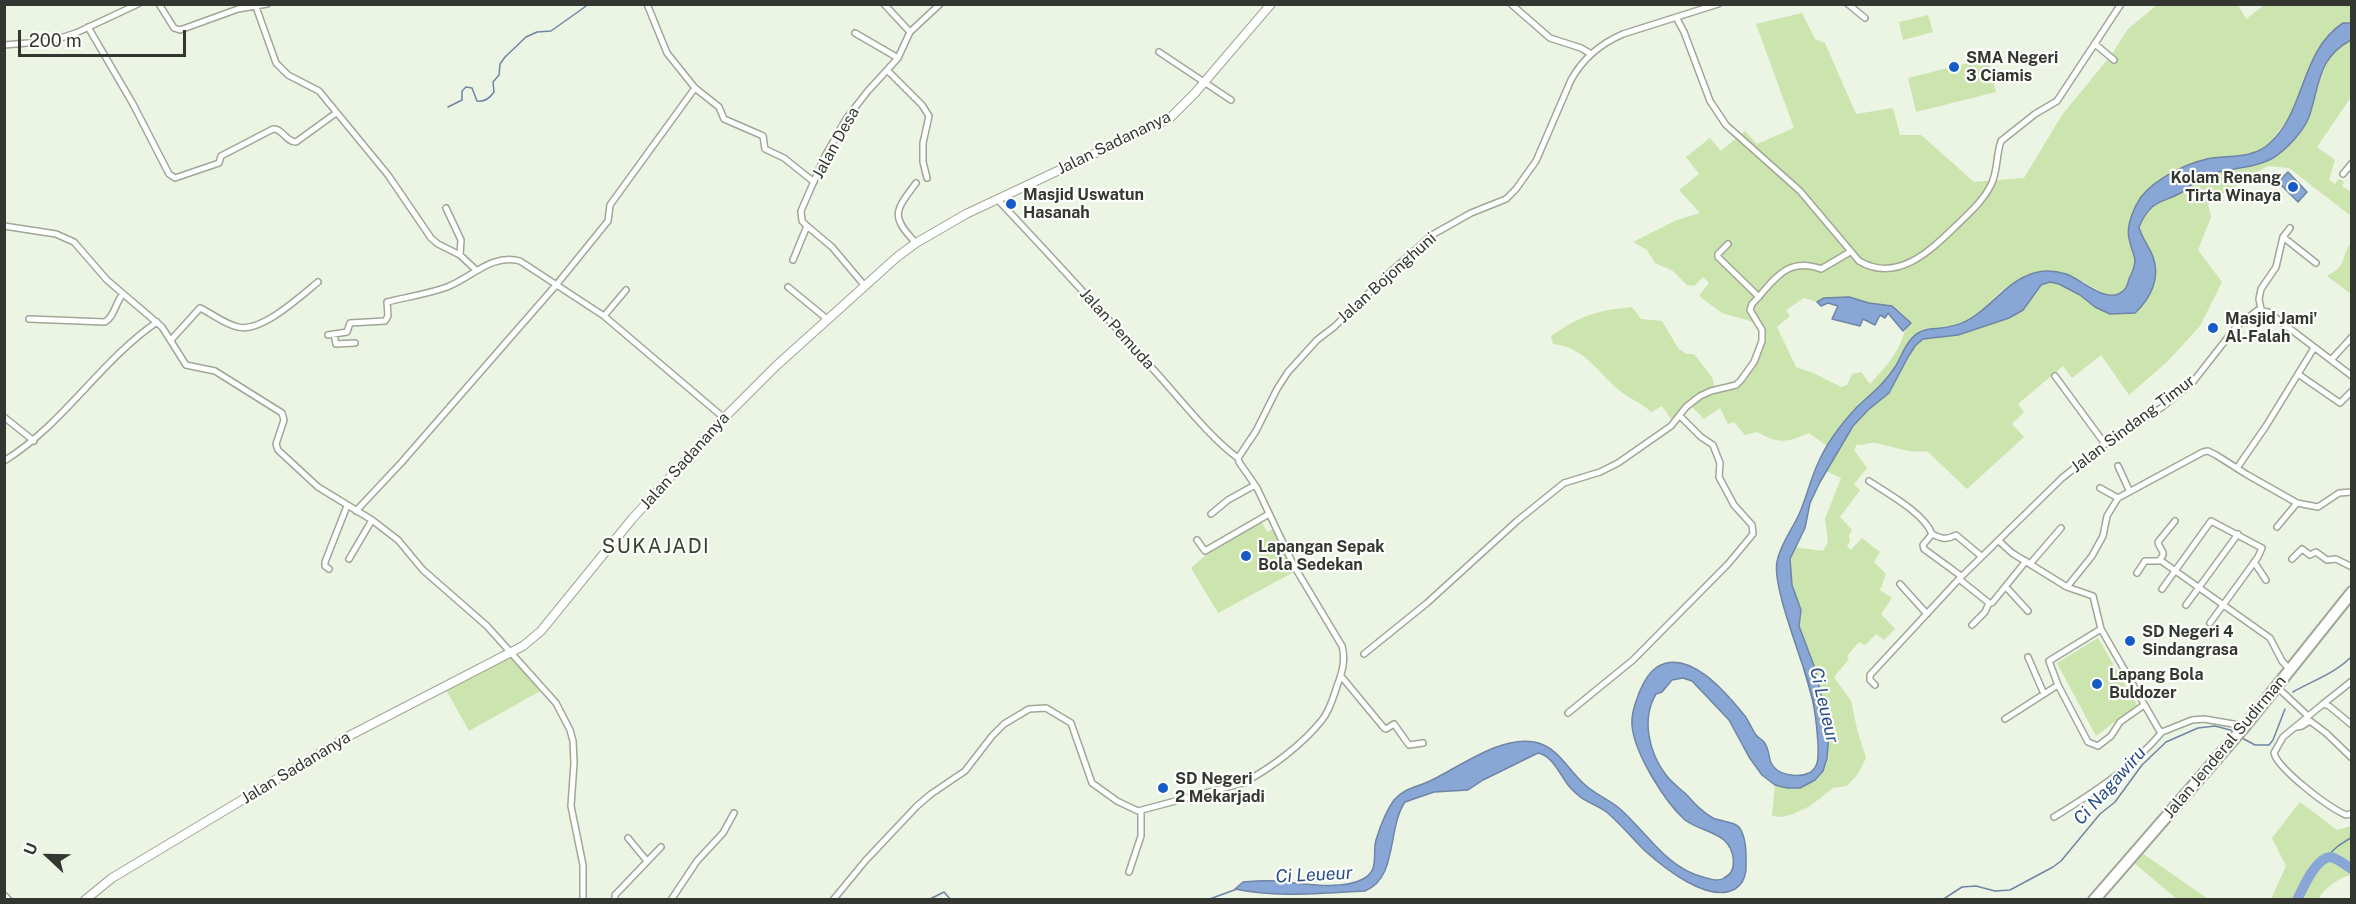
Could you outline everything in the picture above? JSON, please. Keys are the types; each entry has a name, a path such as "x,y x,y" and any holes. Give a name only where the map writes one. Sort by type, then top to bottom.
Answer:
{"highway":[{"name":"Jalan Jenderal Sudirman","path":"2094,900 2244,728 2352,592"}],"street":[{"path":"4,45 51,41 138,4"},
{"path":"159,4 174,28 180,30 238,9 267,4"},
{"path":"647,4 667,53 695,88 719,107 724,119 763,136 765,149 784,158 814,182"},
{"path":"884,4 910,32"},
{"name":"Jalan Desa","path":"807,226 802,221 801,211 846,119 898,58 910,32 940,4"},
{"name":"Jalan Sadananya","path":"85,900 112,878 347,736 523,646 541,631 632,519 724,418 864,285 916,243 997,199 1162,123 1186,103 1271,4"},
{"path":"1511,4 1550,38 1581,48 1591,54"},
{"name":"Jalan Bojonghuni","path":"1238,458 1256,431 1288,372 1317,340 1334,327 1432,235 1471,213 1506,199 1516,189 1536,161 1571,80 1591,54 1610,40 1623,34 1677,19 1718,4"},
{"path":"1848,4 1865,18"},
{"path":"2111,4 2116,12"},
{"path":"1677,19 1710,101 1726,125 1800,191 1850,252 1865,265 1884,268 1916,260 1930,250 1976,206 1988,191 1996,173 2003,137 2057,101 2121,4"},
{"path":"255,6 276,63 288,75 319,91 388,175 430,238 460,255 476,270"},
{"path":"88,27 133,104 169,174 175,178 219,163 220,156 273,129 278,129 291,142 296,142 336,113"},
{"path":"855,33 898,58"},
{"path":"2095,44 2114,60"},
{"path":"1159,52 1231,100"},
{"path":"888,71 922,105 929,116 923,143 927,178"},
{"path":"356,511 401,463 557,284 608,221 610,205 695,88"},
{"path":"2343,174 2352,163"},
{"path":"916,183 899,208 898,216 903,230 916,243"},
{"name":"Jalan Pemuda","path":"997,199 1054,258 1224,447 1238,458 1255,485 1301,578 1342,646 1344,655 1341,676 1330,706 1322,720 1293,747 1258,775 1243,783 1141,812"},
{"path":"446,208 461,240 460,255"},
{"path":"4,226 56,234 74,242 107,280 157,322 186,365 215,371 282,413 284,420 277,448 318,487 372,520 398,540 423,570 465,605 512,652 556,703 570,730 574,763 572,812 583,865 583,900"},
{"path":"793,261 807,226 832,247 864,285"},
{"path":"2290,228 2283,237 2278,261 2259,293 2261,309 2352,376"},
{"path":"2283,237 2316,263"},
{"path":"1728,243 1718,257 1759,297"},
{"path":"1364,654 1564,483 1618,464 1671,426 1686,406 1700,396 1736,385 1746,374 1762,341 1762,330 1750,307 1792,265 1806,264 1821,268 1850,252"},
{"path":"355,343 336,344 331,334 347,332 350,323 385,321 388,316 386,305 388,302 447,287 476,270 512,258 557,284 604,316 724,418"},
{"path":"171,340 198,310 238,327 246,328 265,322 290,306 318,282"},
{"path":"788,287 826,319"},
{"path":"604,316 626,290"},
{"path":"29,320 105,322 112,316 117,301 123,294"},
{"name":"Jalan Sindang Timur","path":"1875,685 1870,680 1870,675 1981,556 1999,541 2050,488 2105,444 2161,408 2192,382 2236,327 2261,309"},
{"path":"4,461 34,441 123,349 157,322"},
{"path":"2331,360 2352,337"},
{"path":"2237,468 2314,348"},
{"path":"2298,374 2340,404 2352,391"},
{"path":"2055,376 2105,444"},
{"path":"1568,713 1581,705 1634,660 1728,564 1753,534 1752,525 1734,504 1719,477 1720,463 1713,445 1701,437 1680,416"},
{"path":"4,417 34,441"},
{"path":"2067,587 2092,556 2103,536 2107,516 2118,498 2129,490 2203,452 2212,452 2297,503 2318,507 2338,493 2352,492"},
{"path":"2118,466 2129,490"},
{"path":"1869,481 1901,501 1932,534 1941,539 1956,535 1981,556"},
{"path":"1211,514 1255,485"},
{"path":"2100,488 2118,498"},
{"path":"2277,527 2297,503"},
{"path":"329,569 325,566 325,562 347,506"},
{"path":"1197,540 1205,551 1269,514"},
{"path":"349,559 372,520"},
{"path":"2160,560 2164,554 2158,542 2175,520"},
{"path":"2162,589 2211,521 2262,548 2210,622"},
{"path":"1989,603 1993,603 2061,528"},
{"path":"1932,534 1923,547 1989,603"},
{"path":"2186,605 2238,534"},
{"path":"1999,541 2067,587 2093,596 2101,629 2162,732"},
{"path":"2292,559 2302,549 2310,555 2316,552 2327,560 2336,559 2352,567"},
{"path":"2137,573 2145,561 2160,560 2270,638 2282,661 2290,670"},
{"path":"2254,562 2266,580"},
{"path":"1900,584 1927,614"},
{"path":"2007,587 2028,611"},
{"path":"1972,624 1985,612 1989,603"},
{"path":"2101,629 2049,660 2048,664 2088,742 2098,746 2111,736 2120,722 2144,705"},
{"path":"2028,657 2044,694"},
{"path":"1341,676 1384,728 1394,724 1409,745 1423,743"},
{"path":"2352,681 2296,727 2277,745 2274,753 2284,769 2318,797 2342,814 2352,813"},
{"path":"2005,718 2058,686"},
{"path":"2277,687 2308,716"},
{"path":"2323,704 2329,706 2351,725"},
{"path":"833,900 866,860 917,806 965,771 1004,724 1016,715 1038,707 1046,708 1071,723 1092,783 1117,801 1134,811 1141,812 1141,836 1129,872"},
{"path":"2054,817 2114,777 2149,747 2162,732 2192,720 2204,719 2244,728"},
{"path":"2296,727 2310,721 2352,758"},
{"path":"671,900 697,861 723,833 734,813"},
{"path":"628,838 647,861"},
{"path":"615,900 615,895 661,847"},
{"path":"4,895 9,900"}],"green space":[{"path":"2157,5 2238,5 2246,19 2262,5 2351,5 2351,23 2343,23 2331,31 2293,112 2269,144 2258,152 2207,159 2193,164 2153,185 2142,196 2129,239 2136,254 2134,268 2125,289 2118,295 2106,295 2082,281 2022,278 2001,291 1980,312 1960,325 1922,329 1885,381 1846,419 1827,446 1809,433 1783,441 1771,439 1757,432 1745,435 1734,422 1728,424 1720,408 1704,419 1689,404 1671,419 1662,406 1651,412 1620,391 1582,355 1564,346 1553,344 1551,336 1580,319 1598,312 1632,307 1641,319 1662,321 1678,348 1686,354 1694,354 1712,377 1715,388 1747,376 1760,352 1762,327 1722,313 1699,296 1709,283 1703,277 1694,286 1687,285 1673,271 1655,263 1647,250 1633,242 1677,220 1700,213 1679,190 1699,174 1686,157 1710,138 1721,151 1745,131 1757,144 1794,128 1756,24 1802,13 1815,39 1825,43 1856,114 1893,108 1900,135 1921,135 1974,182 2024,178 2062,115 2112,54 2128,29","holes":["1849,297 1892,306 1910,323 1894,355 1870,384 1861,372 1852,374 1847,385 1841,387 1796,367 1777,327 1790,316 1786,310 1804,298 1817,302 1824,298"]},
{"path":"1928,15 1933,32 1903,40 1899,22"},
{"path":"2351,40 2351,97 2317,147 2335,160 2329,180 2335,184 2339,179 2344,182 2342,186 2351,192 2351,216 2289,168 2267,166 2208,204 2211,217 2198,250 2222,282 2200,326 2168,361 2129,395 2101,355 2072,378 2063,366 2018,404 2024,412 2012,424 2024,437 1967,489 1927,451 1907,451 1875,443 1857,444 1854,450 1867,468 1854,484 1860,490 1840,517 1852,530 1847,546 1851,550 1862,538 1880,552 1874,562 1886,574 1880,590 1892,598 1881,614 1895,629 1884,640 1876,634 1865,645 1859,642 1834,677 1851,701 1866,758 1858,774 1847,786 1833,788 1810,806 1793,814 1781,817 1772,816 1775,785 1800,788 1827,758 1830,722 1816,671 1799,625 1801,610 1789,569 1794,547 1823,551 1828,542 1825,519 1841,478 1826,471 1853,426 1889,393 1908,357 1923,339 1958,335 2009,318 2031,299 2041,285 2050,282 2059,284 2080,295 2095,307 2135,313 2146,300 2152,280 2153,257 2142,237 2140,228 2146,212 2156,204 2184,191 2204,176 2266,162 2284,150 2299,134 2309,117 2321,73 2326,64 2340,47"},
{"path":"1988,58 1996,92 1916,112 1908,78"},
{"path":"2351,243 2351,294 2327,276 2342,264"},
{"name":"Lapangan Sepak Bola Sedekan","path":"1261,521 1267,532 1273,529 1294,572 1218,613 1191,568 1220,543"},
{"name":"Lapang Bola Buldozer","path":"2098,638 2137,705 2096,736 2057,663"},
{"path":"513,655 542,690 469,731 445,688"},
{"path":"2300,802 2337,830 2351,826 2351,875 2332,884 2319,899 2275,899 2272,897 2286,866 2272,838"},
{"path":"2142,853 2208,899 2177,899 2134,863"}],"water":[{"path":"2343,23 2351,23 2351,40 2340,47 2326,64 2321,73 2309,117 2289,145 2265,162 2203,176 2184,191 2158,203 2148,211 2139,227 2153,257 2156,273 2153,288 2135,313 2110,314 2059,284 2050,282 2041,285 2023,310 2009,318 1958,335 1923,339 1908,357 1889,393 1853,426 1810,503 1805,528 1790,559 1792,585 1801,610 1799,626 1816,671 1830,722 1827,758 1823,771 1815,780 1800,788 1787,788 1775,785 1762,775 1749,757 1729,720 1692,681 1683,678 1672,680 1662,692 1656,694 1651,704 1648,725 1651,746 1660,766 1670,780 1705,813 1736,825 1741,830 1745,845 1746,870 1743,881 1735,889 1712,892 1699,888 1674,874 1644,850 1605,811 1578,795 1552,762 1538,753 1483,780 1468,790 1434,792 1405,802 1399,813 1383,875 1375,885 1365,891 1283,894 1235,889 1243,882 1251,881 1344,885 1363,879 1374,867 1375,846 1379,830 1388,809 1398,796 1494,748 1521,741 1542,744 1549,748 1583,783 1629,817 1657,848 1678,866 1714,880 1729,875 1733,860 1727,844 1720,837 1685,820 1677,812 1660,789 1638,749 1632,717 1648,675 1657,667 1669,662 1682,663 1694,668 1718,686 1745,716 1756,735 1766,746 1771,764 1777,770 1789,775 1798,775 1813,770 1817,764 1818,737 1812,696 1783,606 1777,562 1800,512 1816,467 1836,432 1857,407 1887,378 1915,335 1925,330 1967,321 2026,276 2046,271 2066,274 2104,294 2119,294 2127,286 2135,261 2128,233 2133,211 2141,197 2162,178 2189,165 2207,159 2249,154 2270,143 2282,130 2291,114 2310,65 2319,49 2329,35"},
{"name":"Kolam Renang Tirta Winaya","path":"2288,172 2307,192 2298,202 2278,182"},
{"path":"1849,297 1892,306 1911,323 1903,331 1888,313 1885,318 1880,315 1875,325 1863,319 1860,326 1832,319 1838,306 1828,303 1821,306 1817,302 1824,298"}],"waterway":[{"path":"448,107 462,100 462,91 466,87 472,88 477,101 489,98 494,92 493,82 499,75 500,64 526,37 537,32 551,31 589,4"},
{"name":"Ci Nagawiru","path":"2293,692 2331,672 2352,656"},
{"name":"Ci Leueur","path":"1804,669 1814,705"},
{"name":"Ci Nagawiru","path":"2242,738 2255,745 2269,745 2285,709"},
{"name":"Ci Nagawiru","path":"1942,900 1962,887 1976,886 1995,891 2010,890 2053,867 2061,861 2100,814 2115,802 2142,765 2166,742 2198,728 2215,726 2234,731"},
{"path":"2323,860 2352,837"},
{"path":"2297,900 2310,875 2325,859 2332,857 2352,869"},
{"name":"Ci Leueur","path":"1207,900 1237,889"},
{"name":"Ci Leueur","path":"928,900 944,892 951,900"}],"place":[{"name":"SMA Negeri 3 Ciamis","path":"1954,67"},
{"name":"Kolam Renang Tirta Winaya","path":"2293,187"},
{"name":"Masjid Uswatun Hasanah","path":"1011,204"},
{"name":"Masjid Jami' Al-Falah","path":"2213,328"},
{"name":"Lapangan Sepak Bola Sedekan","path":"1246,556"},
{"name":"SD Negeri 4 Sindangrasa","path":"2130,641"},
{"name":"Lapang Bola Buldozer","path":"2097,684"},
{"name":"SD Negeri 2 Mekarjadi","path":"1163,788"}],"district":[{"name":"SUKAJADI","path":"656,547"}]}
